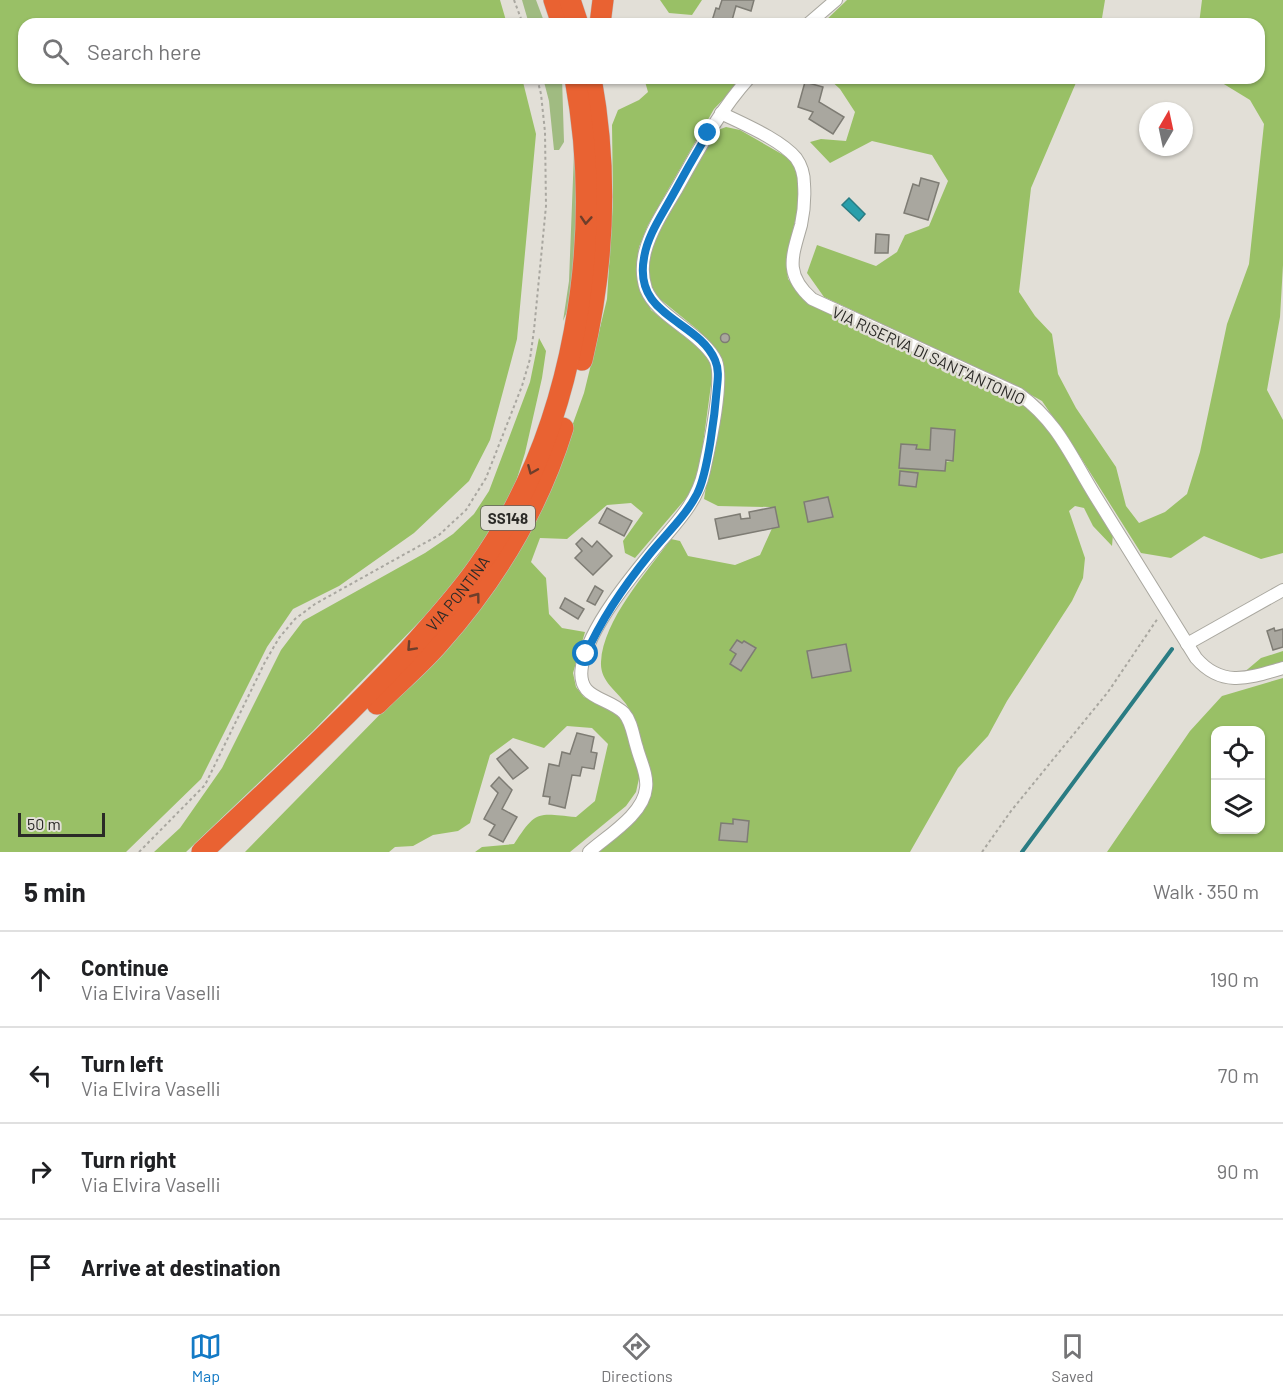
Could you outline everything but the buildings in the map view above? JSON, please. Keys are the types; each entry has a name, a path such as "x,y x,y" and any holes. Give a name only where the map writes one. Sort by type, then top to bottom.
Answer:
{"highway":[{"path":"554,0 560,18"},
{"path":"570,0 576,18"},
{"path":"601,18 603,0"},
{"name":"VIA PONTINA","path":"202,852 369,693 456,597 479,566 520,497 544,440 563,384 583,262 587,197 586,151 576,84"},
{"name":"VIA PONTINA","path":"223,852 438,645 492,577 520,531 548,473 574,392 590,327 598,256 602,198 601,151 592,84"},
{"path":"601,84 603,104 601,151"}],"street":[{"path":"815,18 836,0"},
{"path":"589,852 636,812 643,800 646,788 643,768 628,719 617,708 586,690 581,672 584,660 596,632 616,600 697,495 704,470 717,390 718,369 711,353 657,305 647,291 643,279 644,256 658,221 721,113 745,84"},
{"name":"VIA RISERVA DI SANT'ANTONIO","path":"721,113 783,147 795,157 801,166 804,179 804,203 801,225 793,247 792,263 801,289 812,299 1019,394 1037,408 1047,418 1071,454 1203,668 1214,675 1225,678 1243,678 1283,668"},
{"path":"1187,644 1283,590"}],"path":[{"path":"514,0 521,18"},
{"path":"139,852 205,785 265,662 279,638 295,619 315,603 439,535 466,510 486,478 522,386 530,359 534,330 546,206 545,132 538,84"},
{"path":"982,852 1011,811 1108,692 1164,608"}],"green space":[{"path":"0,0 500,0 505,18 18,18 18,84 524,84 536,134 517,339 490,440 469,481 414,533 339,586 293,609 267,647 201,779 126,852 0,852"},
{"path":"522,0 536,0 543,18 527,18"},
{"path":"660,0 702,0 692,15 669,13"},
{"path":"847,0 1105,0 1102,18 828,18"},
{"path":"1202,0 1283,0 1283,265 1280,317 1267,390 1283,420 1283,553 1261,559 1204,536 1171,558 1141,553 1042,401 1015,386 824,297 807,273 817,245 876,266 897,252 905,235 929,226 948,181 932,155 872,141 830,163 810,142 821,139 846,141 855,112 835,84 1075,84 1031,188 1019,292 1035,316 1052,334 1058,374 1076,408 1116,467 1126,506 1139,523 1165,512 1187,494 1200,452 1227,324 1249,264 1264,124 1250,100 1224,84 1265,84 1265,18 1200,18"},
{"path":"545,84 562,84 564,142 559,150 554,150 549,101"},
{"path":"646,84 738,84 714,109 648,225 639,247 637,263 638,280 651,310 709,356 713,370 699,474 688,496 635,558 625,553 623,541 643,513 631,503 607,505 567,539 540,538 531,562 546,578 549,614 562,628 585,632 573,673 576,687 584,697 616,711 626,719 640,774 636,792 626,806 570,852 475,852 482,847 514,844 527,825 539,816 576,817 595,801 608,744 592,728 567,726 544,748 513,738 490,755 470,823 458,831 433,835 413,846 395,847 389,852 245,852 451,642 559,462 584,393 607,299 613,200 612,125 618,110 639,100 648,92"},
{"path":"726,127 740,130 792,160 799,174 801,196 786,259 788,279 798,291 1026,404 1056,435 1113,534 1112,546 1093,526 1084,508 1075,506 1069,511 1085,558 1083,578 1072,601 1007,701 988,736 958,768 910,852 596,852 634,821 647,802 650,790 649,771 635,721 626,704 609,685 601,669 604,646 618,613 671,539 680,541 688,556 735,565 760,555 774,524 770,507 718,506 704,499 724,380 720,356 698,330 655,295 648,279 646,265 651,247 718,130","holes":["932,428 955,430 953,461 899,467 901,444 916,445 916,449 930,450","900,471 917,473 916,487 899,485","828,497 832,517 804,502","737,640 756,648 741,671 730,664 736,654 730,650","807,651 851,671 812,678","734,819 749,821 746,842 720,840 733,824"]},
{"path":"574,153 581,188 569,307 563,321 569,281"},
{"path":"539,338 546,351 525,453 510,501 478,554 426,615 313,731 186,852 154,852 180,828 222,768 281,650 303,621 425,553 453,534 474,514 489,491 530,382"},
{"path":"1283,651 1283,664 1242,674 1261,658"},
{"path":"1283,678 1283,852 1107,852 1190,731 1222,696"}],"water":[{"path":"849,198 865,214 859,221 842,205"}],"waterway":[{"path":"1022,852 1172,649"}],"route":[{"path":"586,654 612,605 688,509 697,495 702,478 715,405 717,363 708,350 654,302 646,288 643,270 645,251 651,235 708,133"}]}
